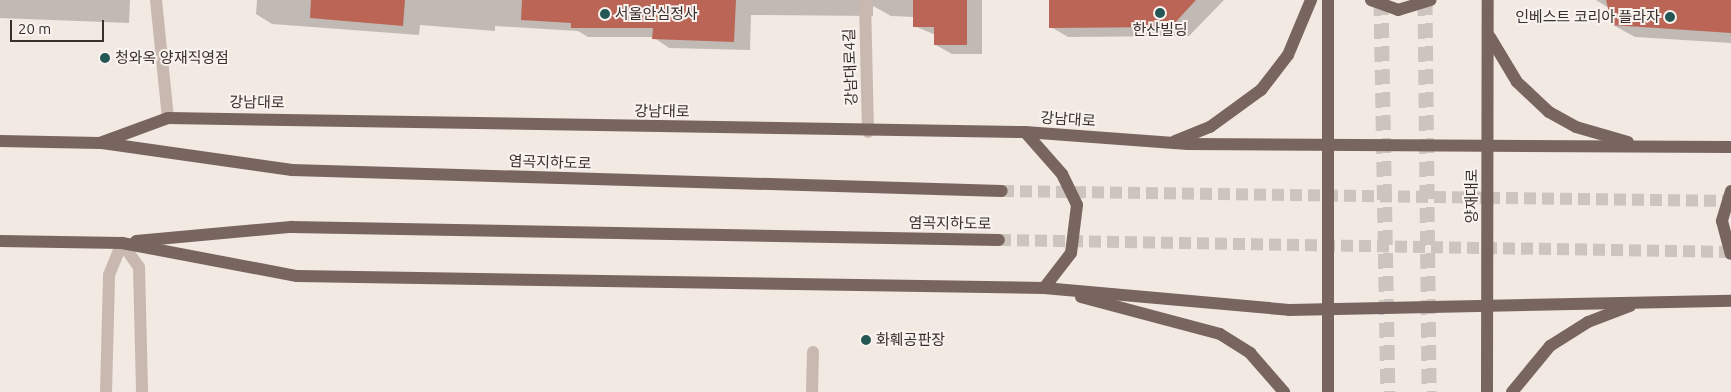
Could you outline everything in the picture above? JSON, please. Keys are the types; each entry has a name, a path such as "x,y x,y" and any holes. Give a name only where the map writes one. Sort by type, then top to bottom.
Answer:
{"main road":[{"path":"1170,142 1210,128 1261,90 1288,55 1311,0"},
{"path":"1328,0 1328,392"},
{"path":"1371,0 1398,10 1430,0"},
{"name":"양재대로","path":"1487,392 1488,0"},
{"path":"1488,33 1508,71 1549,112 1596,133 1652,147 1731,147"},
{"name":"강남대로","path":"0,141 100,143 168,118 868,132 1024,132 1170,142 1328,146 1652,147"},
{"path":"1024,132 1062,174 1077,205 1071,253 1044,288"},
{"name":"염곡지하도로","path":"100,143 292,170 1002,191"},
{"path":"1731,192 1722,221 1731,254"},
{"name":"염곡지하도로","path":"122,243 292,227 999,240"},
{"path":"0,241 122,243 297,276 1044,288 1289,310 1488,304 1731,301"},
{"path":"1044,288 1220,334 1250,352 1284,392"},
{"path":"1512,392 1536,358 1569,332 1605,314 1647,301"}],"street":[{"path":"156,0 168,118"},
{"name":"강남대로4길","path":"865,0 868,132"},
{"path":"106,392 108,275 122,243"},
{"path":"122,243 139,267 142,392"},
{"path":"812,392 813,352"}],"building":[{"path":"311,0 405,0 403,26 310,18"},
{"path":"522,0 736,0 734,42 652,39 653,28 571,28 571,23 521,20"},
{"path":"913,0 967,0 967,45 934,45 934,27 913,27"},
{"path":"1049,0 1196,0 1171,27 1049,28"},
{"name":"인베스트 코리아 플라자","path":"1606,0 1731,0 1731,33 1612,25"}],"tunnel":[{"path":"1381,0 1388,392"},
{"path":"1425,0 1429,392"},
{"path":"1002,191 1731,201"},
{"path":"999,240 1731,252"}],"place":[{"name":"한산빌딩","path":"1160,13"},
{"name":"서울안심정사","path":"605,14"},
{"name":"인베스트 코리아 플라자","path":"1670,17"},
{"name":"청와옥 양재직영점","path":"105,58"},
{"name":"화훼공판장","path":"866,340"}]}
